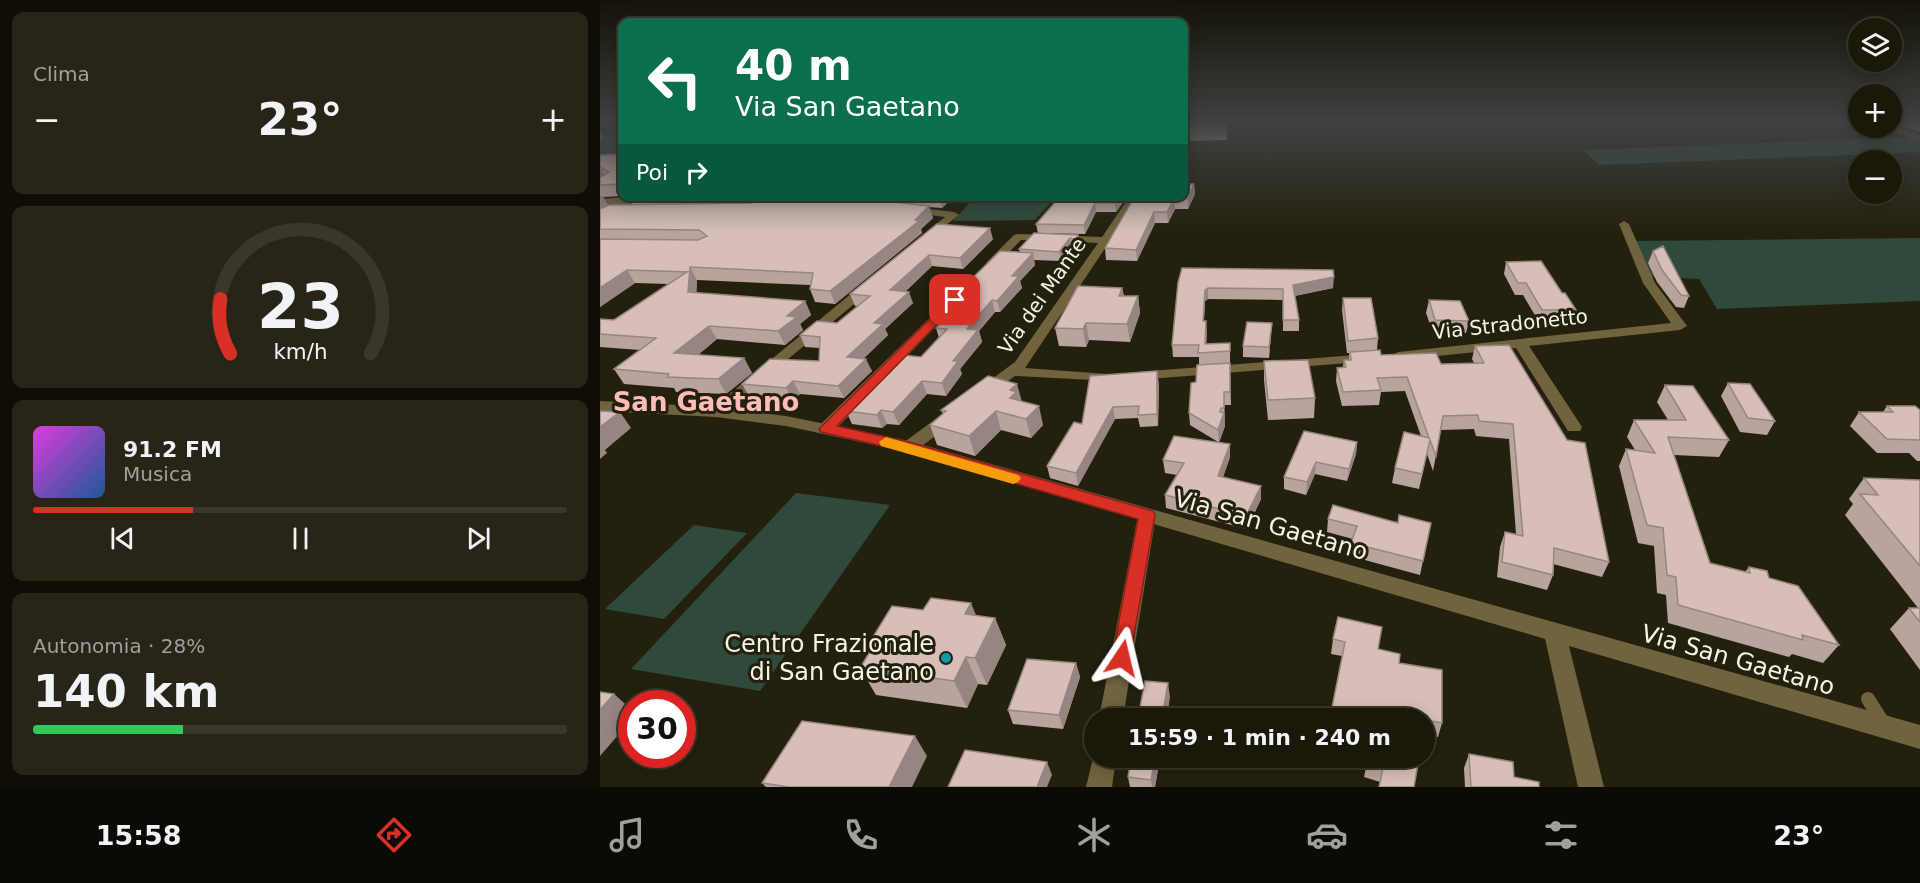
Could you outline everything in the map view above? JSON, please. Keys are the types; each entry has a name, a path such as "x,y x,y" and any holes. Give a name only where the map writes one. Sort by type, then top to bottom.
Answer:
{"street":[{"path":"600,202 618,200"},
{"path":"600,219 631,201"},
{"name":"Via dei Mante","path":"974,399 1020,365 1132,201"},
{"path":"899,209 954,215 917,245"},
{"path":"615,211 638,211"},
{"name":"Via Stradonetto","path":"1012,371 1099,379 1407,355 1680,326 1649,283 1624,224"},
{"path":"979,276 1018,237 1105,240"},
{"path":"716,412 881,276"},
{"path":"826,429 963,292"},
{"path":"1520,343 1574,427"},
{"name":"Via San Gaetano","path":"604,410 716,412 786,421 909,447 1920,737"},
{"path":"909,447 956,413"},
{"path":"1113,708 1147,515"},
{"path":"1555,634 1591,787"},
{"path":"1099,787 1102,768"}],"lane":[{"path":"1868,699 1885,728"}],"green space":[{"path":"600,159 618,159 618,163 600,163"},
{"path":"1592,159 1754,159 1599,165"},
{"path":"971,201 1052,201 1035,220 953,221"},
{"path":"1920,238 1920,301 1717,309 1699,279 1651,277 1634,241"},
{"path":"796,493 890,505 760,691 631,669"},
{"path":"694,525 747,533 664,619 605,609"}],"building":[{"path":"600,159 618,159 618,184 600,185 600,177 609,172 600,167"},
{"path":"1188,184 1194,184 1188,199"},
{"path":"754,201 885,201 929,206 915,220 919,221 830,291 810,289 813,273 690,267 688,292 805,301 787,316 797,317 778,331 709,326 674,353 744,358 718,379 667,377 669,374 614,369 656,338 600,334 600,319 614,320 687,272 627,270 600,288 600,239 698,240 707,236 699,230 600,229 600,209 609,205 752,203"},
{"path":"1056,201 1116,201 1115,203 1095,203 1084,225 1036,224"},
{"path":"1132,201 1173,201 1167,212 1154,212 1136,250 1105,248"},
{"path":"937,224 990,228 960,258 929,255 890,290 909,292 874,323 883,324 847,357 866,359 838,386 793,381 786,388 742,384 770,359 819,361 820,337 800,335 817,321 837,323 870,296 850,294"},
{"path":"1034,233 1078,235 1076,240 1070,238 1059,252 1019,249"},
{"path":"1663,246 1689,296 1681,295 1662,270 1653,251"},
{"path":"1000,251 1033,253 1012,276 1019,276 997,301 992,300 967,329 978,330 953,361 958,361 942,383 922,381 893,412 881,410 877,415 846,411 869,389 861,388 888,361 897,362 903,355 921,357 947,329 936,328 951,312 939,311"},
{"path":"1541,261 1576,310 1542,310 1526,283 1518,283 1506,262"},
{"path":"1182,268 1333,270 1334,277 1293,285 1299,320 1283,320 1283,289 1208,288 1205,290 1203,321 1206,321 1205,344 1230,343 1230,351 1198,353 1199,345 1172,345 1178,283"},
{"path":"1078,286 1122,288 1119,296 1138,296 1127,324 1086,323 1083,329 1055,328"},
{"path":"1343,298 1371,298 1378,338 1348,341"},
{"path":"1429,300 1460,301 1469,321 1435,320"},
{"path":"1247,322 1272,323 1269,347 1243,346"},
{"path":"1509,345 1567,440 1585,443 1609,562 1554,548 1553,575 1502,562 1505,532 1523,536 1513,424 1479,421 1478,415 1443,416 1436,456 1430,440 1422,474 1395,468 1404,432 1429,438 1407,377 1377,378 1381,390 1343,392 1337,368 1346,367 1344,360 1351,360 1350,352 1380,350 1381,355 1436,353 1441,364 1484,363 1475,346"},
{"path":"1308,360 1315,398 1268,400 1264,361"},
{"path":"1230,363 1230,392 1224,392 1224,408 1221,408 1220,412 1224,413 1218,430 1189,413 1191,383 1196,382 1197,365"},
{"path":"1157,371 1157,414 1138,415 1139,406 1113,407 1076,473 1047,466 1074,422 1082,424 1090,376"},
{"path":"988,376 1017,384 1010,390 1016,392 1010,398 1039,406 1026,419 996,411 969,436 930,425 946,411 941,410"},
{"path":"1728,383 1750,384 1775,421 1748,418"},
{"path":"1665,385 1693,386 1729,440 1668,437 1710,563 1750,573 1749,567 1767,571 1769,578 1798,586 1839,645 1802,635 1803,640 1678,605 1676,577 1667,575 1663,528 1647,525 1626,449 1655,453 1634,420 1686,420"},
{"path":"1887,406 1915,406 1920,410 1920,440 1887,439 1859,412 1893,412"},
{"path":"600,411 620,412 600,427"},
{"path":"1304,431 1357,442 1349,469 1316,462 1307,482 1284,477"},
{"path":"1174,436 1230,444 1218,476 1261,486 1246,516 1165,495 1184,463 1163,460"},
{"path":"1864,478 1920,480 1920,566 1860,494 1878,495"},
{"path":"1333,505 1398,523 1399,515 1431,523 1423,561 1351,543 1357,526 1328,519"},
{"path":"931,598 971,603 965,614 995,618 975,658 966,657 954,681 860,668 874,645 868,645 892,606 923,610"},
{"path":"1909,608 1920,608 1920,622"},
{"path":"1338,617 1382,627 1378,649 1400,654 1399,663 1442,670 1442,723 1435,722 1435,708 1332,708 1345,642 1333,639"},
{"path":"1027,659 1076,663 1059,715 1008,710"},
{"path":"1145,681 1168,683 1164,708 1140,708"},
{"path":"600,692 614,694 600,710"},
{"path":"802,721 915,736 889,787 789,787 762,783"},
{"path":"965,750 1047,762 1037,787 948,787"},
{"path":"1469,754 1513,762 1514,777 1539,782 1539,787 1471,787"},
{"path":"1129,768 1153,768 1151,780 1128,777"},
{"path":"1383,768 1417,768 1414,787 1379,787"}],"slow traffic":[{"path":"886,442 1013,478"}],"place":[{"name":"Centro Frazionale di San Gaetano","path":"946,658"}],"district":[{"name":"San Gaetano","path":"706,402"}],"route":[{"path":"955,300 826,429 909,447 1125,511 1147,515 1122,658"}]}
